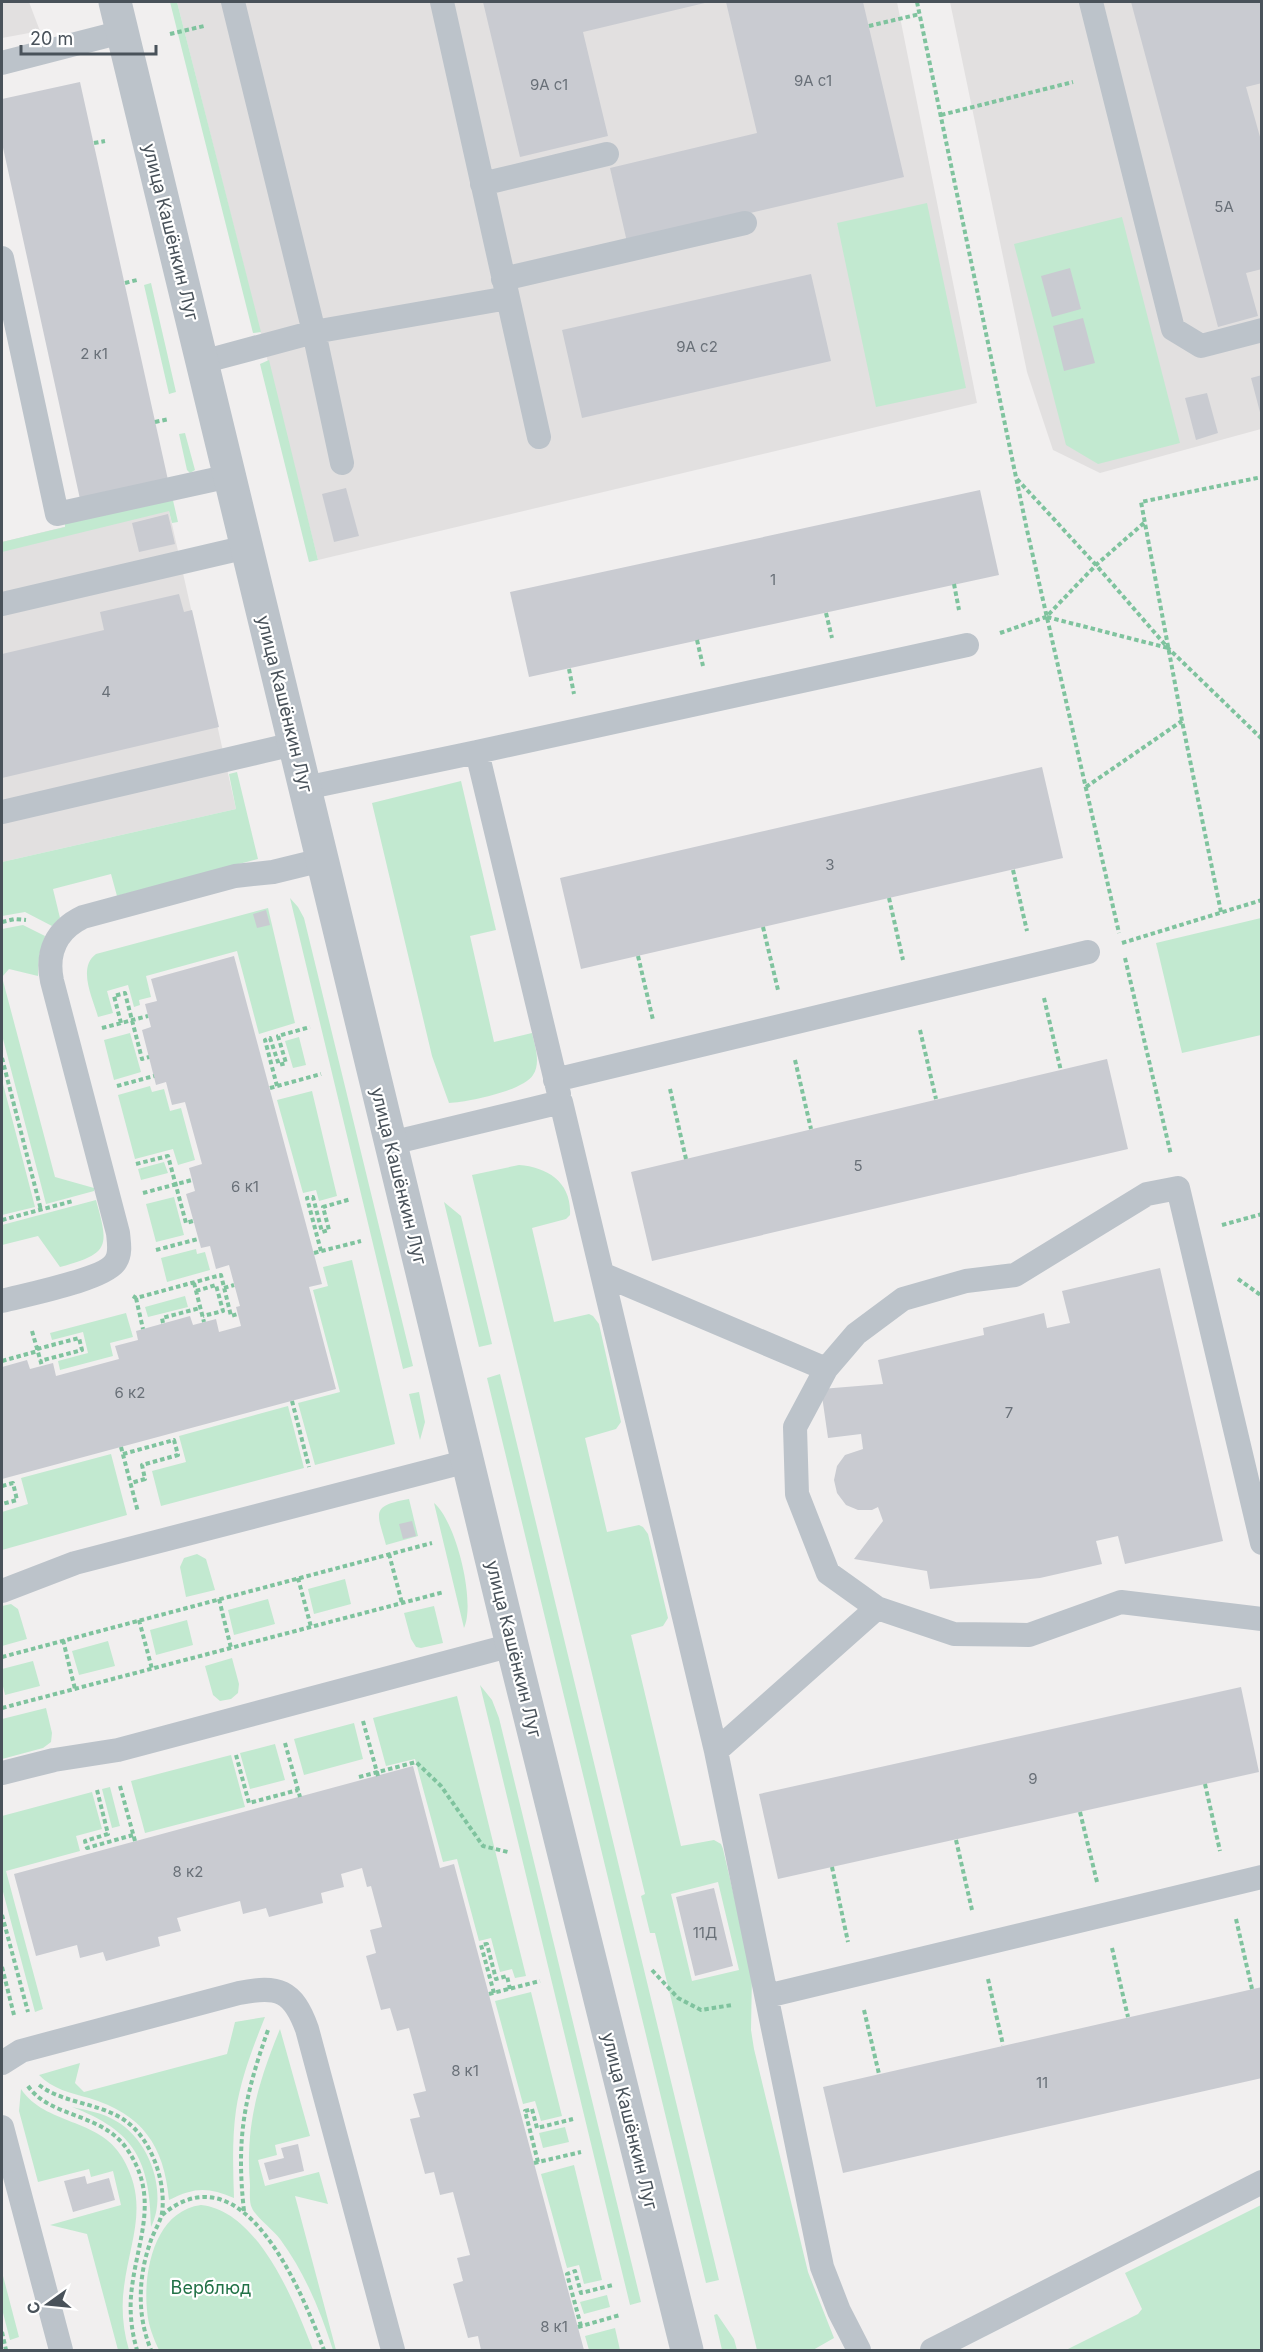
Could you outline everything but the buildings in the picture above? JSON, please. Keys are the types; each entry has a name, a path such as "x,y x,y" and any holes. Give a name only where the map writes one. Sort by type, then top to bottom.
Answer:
{"street":[{"name":"улица Кашёнкин Луг","path":"118,17 512,1645 687,2350"}],"lane":[{"path":"233,2 314,332 342,463"},
{"path":"442,2 539,437"},
{"path":"1091,2 1173,329 1201,346 1262,330"},
{"path":"2,63 118,17"},
{"path":"482,184 607,154"},
{"path":"202,362 314,332 505,288 745,223"},
{"path":"2,258 57,513 230,476"},
{"path":"2,604 247,547"},
{"path":"305,788 967,645"},
{"path":"2,812 294,744"},
{"path":"477,752 716,1751 822,2267 835,2304 859,2350"},
{"path":"2,1301 98,1275 113,1266 119,1252 119,1243 104,1183 51,981 50,961 54,942 66,927 83,917 235,876 273,872 322,860"},
{"path":"391,1143 558,1091 661,1054 1088,952"},
{"path":"1262,1542 1178,1188 1147,1194 1015,1275 966,1281 903,1299 856,1334 826,1369 795,1427 797,1494 828,1573 877,1608 954,1634 1029,1635 1122,1602 1262,1619"},
{"path":"602,1274 826,1369"},
{"path":"2,1591 75,1563 468,1461"},
{"path":"716,1751 877,1608"},
{"path":"2,1773 54,1760 118,1750 512,1645"},
{"path":"767,1996 1262,1877"},
{"path":"11,2057 239,1993 264,1989 285,1993 298,2007 306,2028 393,2350"},
{"path":"2,2127 61,2350"},
{"path":"932,2350 1262,2182"}],"path":[{"path":"917,2 1046,616 1178,1188"},
{"path":"869,26 920,14"},
{"path":"941,115 1109,73"},
{"path":"94,143 105,141"},
{"path":"125,283 137,280"},
{"path":"155,422 169,419"},
{"path":"1221,912 1141,502 1262,477"},
{"path":"1016,479 1096,565 1168,648 1262,739"},
{"path":"967,645 1046,616 1096,565 1145,522"},
{"path":"1046,616 1168,648"},
{"path":"1086,787 1182,721"},
{"path":"1013,870 1028,932"},
{"path":"888,898 904,962"},
{"path":"1121,943 1262,900"},
{"path":"763,927 778,992"},
{"path":"638,956 654,1021"},
{"path":"1036,964 1061,1071"},
{"path":"148,1016 132,1020 123,1023 114,996 125,993 132,1020 142,1059 149,1057"},
{"path":"911,994 936,1100"},
{"path":"786,1024 811,1129"},
{"path":"277,1086 265,1040 270,1038 279,1065 286,1063 278,1036 310,1027"},
{"path":"661,1054 686,1159"},
{"path":"2,1058 41,1210"},
{"path":"270,1088 321,1074"},
{"path":"110,1088 154,1076"},
{"path":"2,1220 41,1210 168,1156 186,1222 194,1221"},
{"path":"137,1194 192,1180"},
{"path":"321,1251 307,1198 313,1197 322,1232 329,1230 323,1207 351,1199"},
{"path":"149,1252 198,1239"},
{"path":"314,1253 361,1241"},
{"path":"143,1329 134,1297 221,1275 231,1316 238,1314"},
{"path":"194,1283 204,1322"},
{"path":"196,1291 216,1285 223,1311 203,1316"},
{"path":"224,1288 234,1285"},
{"path":"163,1323 162,1318 200,1308"},
{"path":"2,1361 79,1338 82,1350 41,1363 38,1351"},
{"path":"292,1401 311,1473"},
{"path":"123,1454 174,1440 178,1455 142,1465 145,1479 131,1483"},
{"path":"121,1447 140,1518"},
{"path":"2,1486 13,1483 17,1500 2,1504"},
{"path":"2,1657 432,1543"},
{"path":"389,1554 402,1603"},
{"path":"298,1578 311,1627"},
{"path":"2,1708 444,1592"},
{"path":"219,1599 231,1648"},
{"path":"139,1620 152,1669"},
{"path":"63,1640 75,1689"},
{"path":"361,1713 377,1774"},
{"path":"283,1733 300,1797"},
{"path":"233,1747 249,1803 298,1790"},
{"path":"359,1777 416,1762 441,1786 483,1846 508,1852"},
{"path":"94,1783 108,1834 85,1840 87,1848 134,1838 118,1777"},
{"path":"2,1915 30,2019"},
{"path":"510,1989 507,1977 496,1979 487,1944 481,1946 491,1993 510,1989 540,1981"},
{"path":"2,1967 18,2030 11,2057 22,2068 26,2082 33,2093 46,2103 109,2131 128,2151 139,2175 143,2189 145,2226 132,2287 130,2310 137,2350"},
{"path":"652,1970 678,1998 701,2010 767,1996"},
{"path":"244,2212 240,2168 240,2136 244,2110 257,2060 285,1993"},
{"path":"36,2082 52,2093 112,2114 134,2128 144,2140 155,2162 161,2184 161,2215 146,2255 140,2310 144,2334 151,2350"},
{"path":"573,2119 537,2128 532,2109 525,2111 536,2163 580,2152"},
{"path":"161,2215 173,2206 200,2196 230,2203 244,2212 271,2243 293,2277 324,2350"},
{"path":"613,2285 581,2293 575,2271 567,2274 579,2326 620,2315"},
{"path":"2,2332 6,2350"}],"shaded area":[{"path":"2,2 29,2 40,31 2,38"},
{"path":"177,2 897,2 977,403 318,560"},
{"path":"950,2 1261,2 1261,429 1100,473 1053,450 1027,372"},
{"path":"167,502 236,809 2,862 2,542"}],"green space":[{"path":"170,2 177,2 261,332 253,333"},
{"path":"927,203 966,388 876,407 837,223"},
{"path":"1122,217 1180,443 1098,464 1066,445 1014,244"},
{"path":"151,283 176,392 169,394 144,285"},
{"path":"269,360 318,560 309,562 260,364"},
{"path":"185,433 195,470 190,473 187,470 179,434"},
{"path":"172,496 178,522 172,523 169,511 2,552 2,542 65,527 65,522"},
{"path":"237,772 258,859 117,896 111,874 53,889 60,918 52,926 25,912 2,916 2,862 236,809 229,774"},
{"path":"461,781 496,930 470,936 494,1042 532,1033 537,1065 533,1075 527,1081 507,1091 449,1103 432,1056 372,803"},
{"path":"290,898 304,918 413,1366 403,1369"},
{"path":"268,908 295,1023 259,1034 237,951 146,976 151,997 139,1000 140,1005 134,1007 128,985 107,991 113,1013 98,1017 87,975 90,960 96,954"},
{"path":"1261,918 1261,1035 1182,1053 1156,943"},
{"path":"23,925 45,936 39,956 38,976 9,969 2,977 2,929"},
{"path":"2,977 55,1177 94,1188 94,1191 46,1204 2,1035"},
{"path":"130,1033 141,1072 114,1080 104,1040"},
{"path":"299,1037 306,1065 293,1068 285,1041"},
{"path":"2,1080 35,1207 2,1215"},
{"path":"150,1086 152,1092 164,1089 170,1111 181,1108 195,1160 178,1165 173,1149 135,1159 118,1095"},
{"path":"312,1091 337,1196 319,1201 316,1190 303,1193 277,1100"},
{"path":"164,1162 168,1173 141,1180 138,1169"},
{"path":"519,1165 530,1166 556,1179 567,1194 570,1204 570,1215 566,1219 532,1228 554,1322 589,1314 599,1324 621,1422 616,1429 585,1438 607,1532 639,1525 648,1534 668,1618 663,1626 631,1635 681,1846 714,1840 721,1844 723,1849 752,1973 751,2030 754,2049 808,2272 834,2338 813,2350 757,2350 655,1933 650,1933 641,1896 645,1894 472,1175","holes":["718,1882 739,1970 692,1981 671,1894"]},
{"path":"174,1197 184,1235 156,1242 146,1204"},
{"path":"96,1200 104,1238 102,1246 89,1257 60,1267 38,1236 2,1245 2,1225"},
{"path":"444,1202 461,1216 492,1344 479,1347"},
{"path":"196,1249 197,1254 205,1252 210,1270 167,1282 161,1258"},
{"path":"352,1260 395,1444 315,1465 298,1403 340,1392 313,1290 328,1286 323,1267"},
{"path":"185,1296 188,1307 148,1317 145,1307"},
{"path":"126,1313 133,1337 110,1343 113,1356 60,1370 58,1361 88,1353 83,1332 52,1340 50,1333"},
{"path":"500,1374 719,2280 706,2283 487,1378"},
{"path":"419,1392 425,1422 420,1440 409,1394"},
{"path":"288,1406 304,1468 161,1506 152,1471 186,1462 179,1436"},
{"path":"111,1454 127,1515 2,1550 2,1512 28,1504 21,1478"},
{"path":"409,1499 418,1536 386,1545 379,1518 382,1508 388,1504"},
{"path":"434,1503 450,1526 462,1562 467,1600 464,1628"},
{"path":"197,1554 206,1559 215,1590 186,1597 180,1567 184,1558"},
{"path":"345,1579 351,1604 314,1614 308,1589"},
{"path":"268,1599 275,1624 234,1635 228,1610"},
{"path":"11,1604 18,1609 27,1639 2,1646 2,1606"},
{"path":"434,1606 443,1643 416,1647 411,1639 404,1613"},
{"path":"187,1620 193,1645 156,1655 150,1630"},
{"path":"108,1641 115,1666 79,1675 72,1651"},
{"path":"232,1658 239,1684 238,1693 231,1699 220,1701 213,1695 205,1666"},
{"path":"33,1661 40,1686 5,1695 2,1669"},
{"path":"480,1685 492,1700 499,1718 641,2302 630,2305"},
{"path":"457,1696 526,1976 515,1978 512,1969 500,1972 491,1938 479,1941 457,1859 443,1862 415,1759 386,1766 373,1718"},
{"path":"46,1708 52,1733 51,1742 43,1748 2,1759 2,1719"},
{"path":"354,1723 363,1759 304,1775 294,1739"},
{"path":"275,1744 285,1780 250,1789 240,1753"},
{"path":"231,1755 245,1807 145,1833 131,1781"},
{"path":"110,1787 120,1826 112,1828 102,1789"},
{"path":"92,1792 102,1829 76,1836 80,1851 6,1871 43,2009 35,2012 2,1888 2,1816"},
{"path":"531,1992 562,2116 541,2121 535,2101 523,2104 495,2001"},
{"path":"265,2017 244,2074 238,2098 233,2143 234,2198 202,2190 169,2200 162,2163 147,2134 136,2123 107,2105 62,2090 39,2075 80,2063 75,2083 84,2092 227,2054 235,2022"},
{"path":"280,2029 310,2136 275,2145 277,2155 258,2160 265,2186 319,2172 328,2204 295,2196 336,2350 333,2350 317,2306 297,2265 280,2239 260,2219 250,2203 251,2124 265,2068"},
{"path":"21,2089 31,2101 44,2109 100,2135 112,2144 122,2157 130,2174 137,2206 123,2303 124,2327 129,2350 118,2350 87,2234 50,2225 121,2205 113,2171 91,2177 89,2169 38,2182 19,2111"},
{"path":"72,2107 111,2118 128,2130 138,2141 153,2168 156,2184 156,2213 151,2227 147,2184 135,2151 111,2127"},
{"path":"565,2127 569,2142 543,2148 539,2133"},
{"path":"574,2165 602,2280 584,2284 579,2265 567,2268 541,2174"},
{"name":"Верблюд","path":"201,2205 222,2211 240,2224 257,2241 285,2285 313,2350 159,2350 148,2321 146,2295 150,2261 155,2245 173,2218 185,2210"},
{"path":"1261,2205 1261,2350 1066,2350 1138,2314 1142,2309 1125,2273"},
{"path":"2,2272 19,2337 10,2340 2,2309"},
{"path":"607,2295 610,2307 584,2314 580,2302"},
{"path":"717,2314 734,2339 737,2350 722,2350 714,2315"},
{"path":"615,2328 620,2350 589,2350 585,2336"}]}
